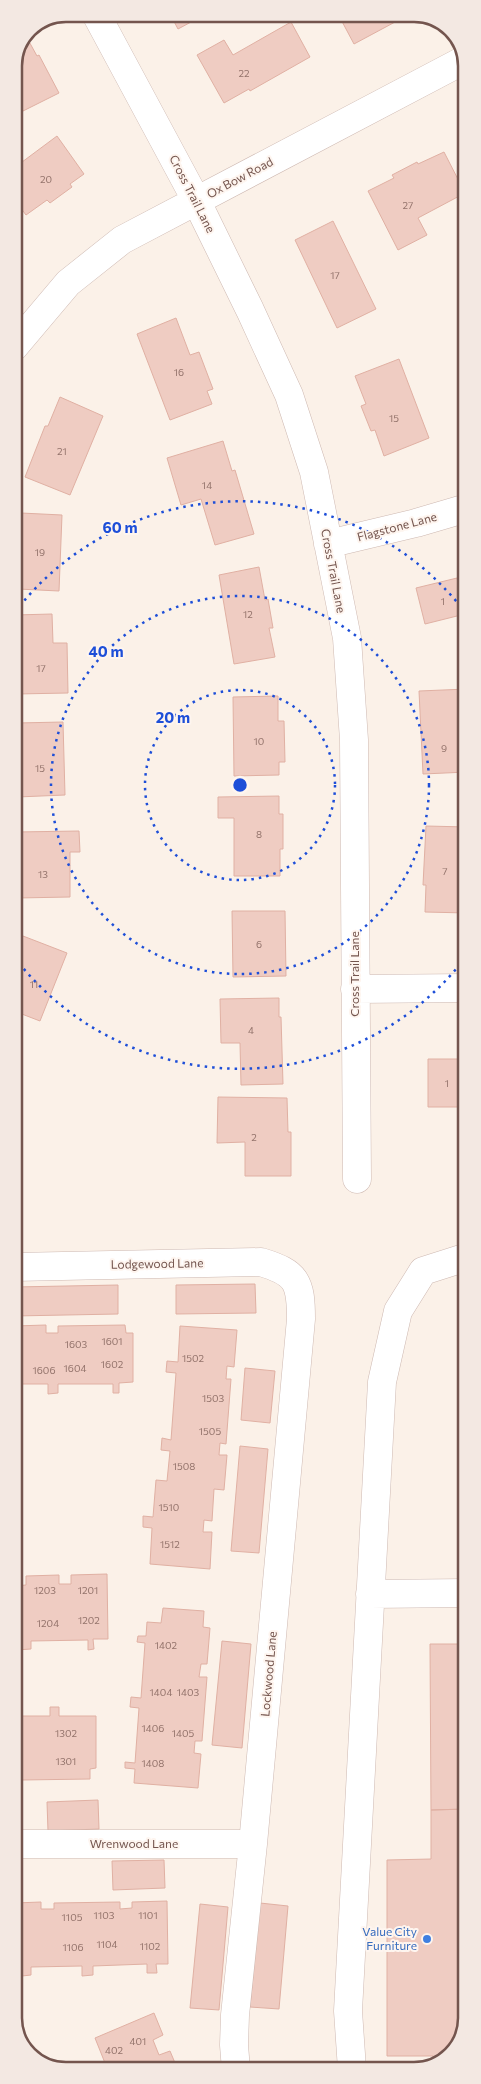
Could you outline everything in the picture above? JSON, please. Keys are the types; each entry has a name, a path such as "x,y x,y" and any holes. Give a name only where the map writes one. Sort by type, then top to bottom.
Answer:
{"street":[{"name":"Cross Trail Lane","path":"100,22 196,200 250,310 288,395 314,472 347,638 354,740 356,1179"},
{"name":"Ox Bow Road","path":"22,338 68,283 122,240 458,63"},
{"name":"Flagstone Lane","path":"328,544 416,523 458,510"},
{"path":"355,989 458,988"},
{"path":"352,2062 348,2011 382,1382 398,1311 423,1271 458,1260"},
{"name":"Lodgewood Lane","path":"22,1267 261,1262 281,1268 295,1279"},
{"name":"Lockwood Lane","path":"235,2061 235,2016 253,1844 301,1319 301,1298 295,1279"},
{"path":"370,1594 458,1593"},
{"name":"Wrenwood Lane","path":"22,1844 253,1844"}],"building":[{"path":"174,22 190,22 178,29"},
{"path":"291,23 310,57 250,91 249,89 224,103 197,55 224,40 233,55"},
{"path":"343,23 393,23 354,44"},
{"path":"30,43 37,56 39,55 59,93 23,111 22,66 23,58"},
{"path":"57,136 84,174 70,184 72,187 50,203 47,200 26,215 22,210 22,162"},
{"path":"444,152 458,179 458,197 418,218 427,235 398,250 368,191 394,178 392,175 417,162 418,164"},
{"path":"333,221 376,309 337,328 295,240"},
{"path":"176,318 190,355 199,352 213,389 207,391 212,404 170,420 137,334"},
{"path":"399,359 429,438 384,456 375,430 371,431 361,406 366,404 355,376"},
{"path":"60,397 103,416 70,495 25,477 45,426 48,426"},
{"path":"223,441 232,471 235,470 254,534 215,545 201,499 181,505 167,458"},
{"path":"22,513 62,515 59,591 22,589"},
{"path":"259,567 265,600 268,599 273,628 269,628 275,657 234,664 219,575"},
{"path":"457,578 458,616 425,624 416,588"},
{"path":"52,614 53,643 67,643 68,693 22,694 22,615"},
{"path":"458,689 458,772 423,774 419,691"},
{"path":"278,696 278,721 284,721 285,762 279,762 279,775 234,776 233,697"},
{"path":"63,722 65,795 22,797 22,723"},
{"path":"279,796 279,814 283,814 283,849 280,849 280,876 234,876 234,818 218,818 218,797"},
{"path":"426,826 458,827 458,913 425,912 426,885 423,885"},
{"path":"79,831 80,852 70,852 70,897 22,898 22,832"},
{"path":"232,911 285,911 286,976 233,977"},
{"path":"23,936 67,953 40,1021 22,1014"},
{"path":"279,998 283,1084 241,1085 240,1043 221,1043 220,999"},
{"path":"428,1059 458,1059 458,1107 428,1107"},
{"path":"218,1097 287,1098 288,1132 291,1132 291,1176 245,1176 245,1142 217,1143"},
{"path":"255,1284 256,1313 176,1314 176,1285"},
{"path":"118,1285 118,1314 22,1316 22,1287"},
{"path":"46,1325 46,1333 58,1333 58,1326 125,1325 126,1333 133,1333 133,1382 119,1383 119,1393 113,1393 113,1384 58,1384 58,1393 48,1394 48,1384 22,1384 22,1326"},
{"path":"180,1326 237,1330 234,1367 227,1366 226,1379 231,1379 226,1444 220,1443 219,1455 227,1455 224,1490 214,1489 212,1521 204,1520 203,1532 212,1532 210,1569 150,1564 152,1528 143,1527 143,1516 153,1517 156,1480 167,1481 170,1451 161,1450 162,1438 171,1440 176,1373 166,1372 167,1361 178,1362"},
{"path":"245,1368 275,1371 270,1423 241,1420"},
{"path":"240,1446 268,1449 259,1553 231,1551"},
{"path":"107,1574 108,1639 93,1639 94,1649 88,1650 88,1640 31,1641 31,1649 22,1650 22,1585 26,1585 26,1576 59,1575 59,1584 71,1584 71,1575"},
{"path":"163,1608 204,1611 203,1627 210,1628 207,1664 201,1664 199,1677 207,1677 202,1741 195,1741 194,1753 201,1754 198,1788 134,1783 135,1769 125,1768 125,1762 135,1763 139,1708 130,1707 131,1697 141,1698 145,1643 137,1642 138,1636 146,1636 147,1622 161,1623"},
{"path":"222,1641 251,1644 242,1748 212,1745"},
{"path":"430,1644 458,1644 458,1809 431,1810"},
{"path":"50,1707 59,1707 59,1716 96,1716 96,1768 90,1769 90,1779 22,1780 22,1716 50,1716"},
{"path":"98,1800 99,1829 48,1831 47,1802"},
{"name":"Value City Furniture","path":"458,1809 458,2024 453,2040 444,2051 433,2057 387,2056 387,1860 431,1859 431,1810"},
{"path":"164,1860 165,1888 113,1890 112,1861"},
{"path":"167,1901 168,1964 156,1964 157,1973 147,1973 147,1964 93,1966 93,1975 82,1976 82,1966 31,1967 31,1975 22,1976 22,1903 41,1902 41,1909 54,1909 54,1903 120,1902 120,1909 132,1908 132,1902"},
{"path":"260,1903 288,1906 279,2009 250,2007"},
{"path":"200,1904 228,1907 219,2010 190,2008"},
{"path":"154,2013 163,2035 153,2040 159,2055 170,2051 174,2061 104,2061 95,2038"}],"place":[{"name":"Value City Furniture","path":"427,1939"}]}
